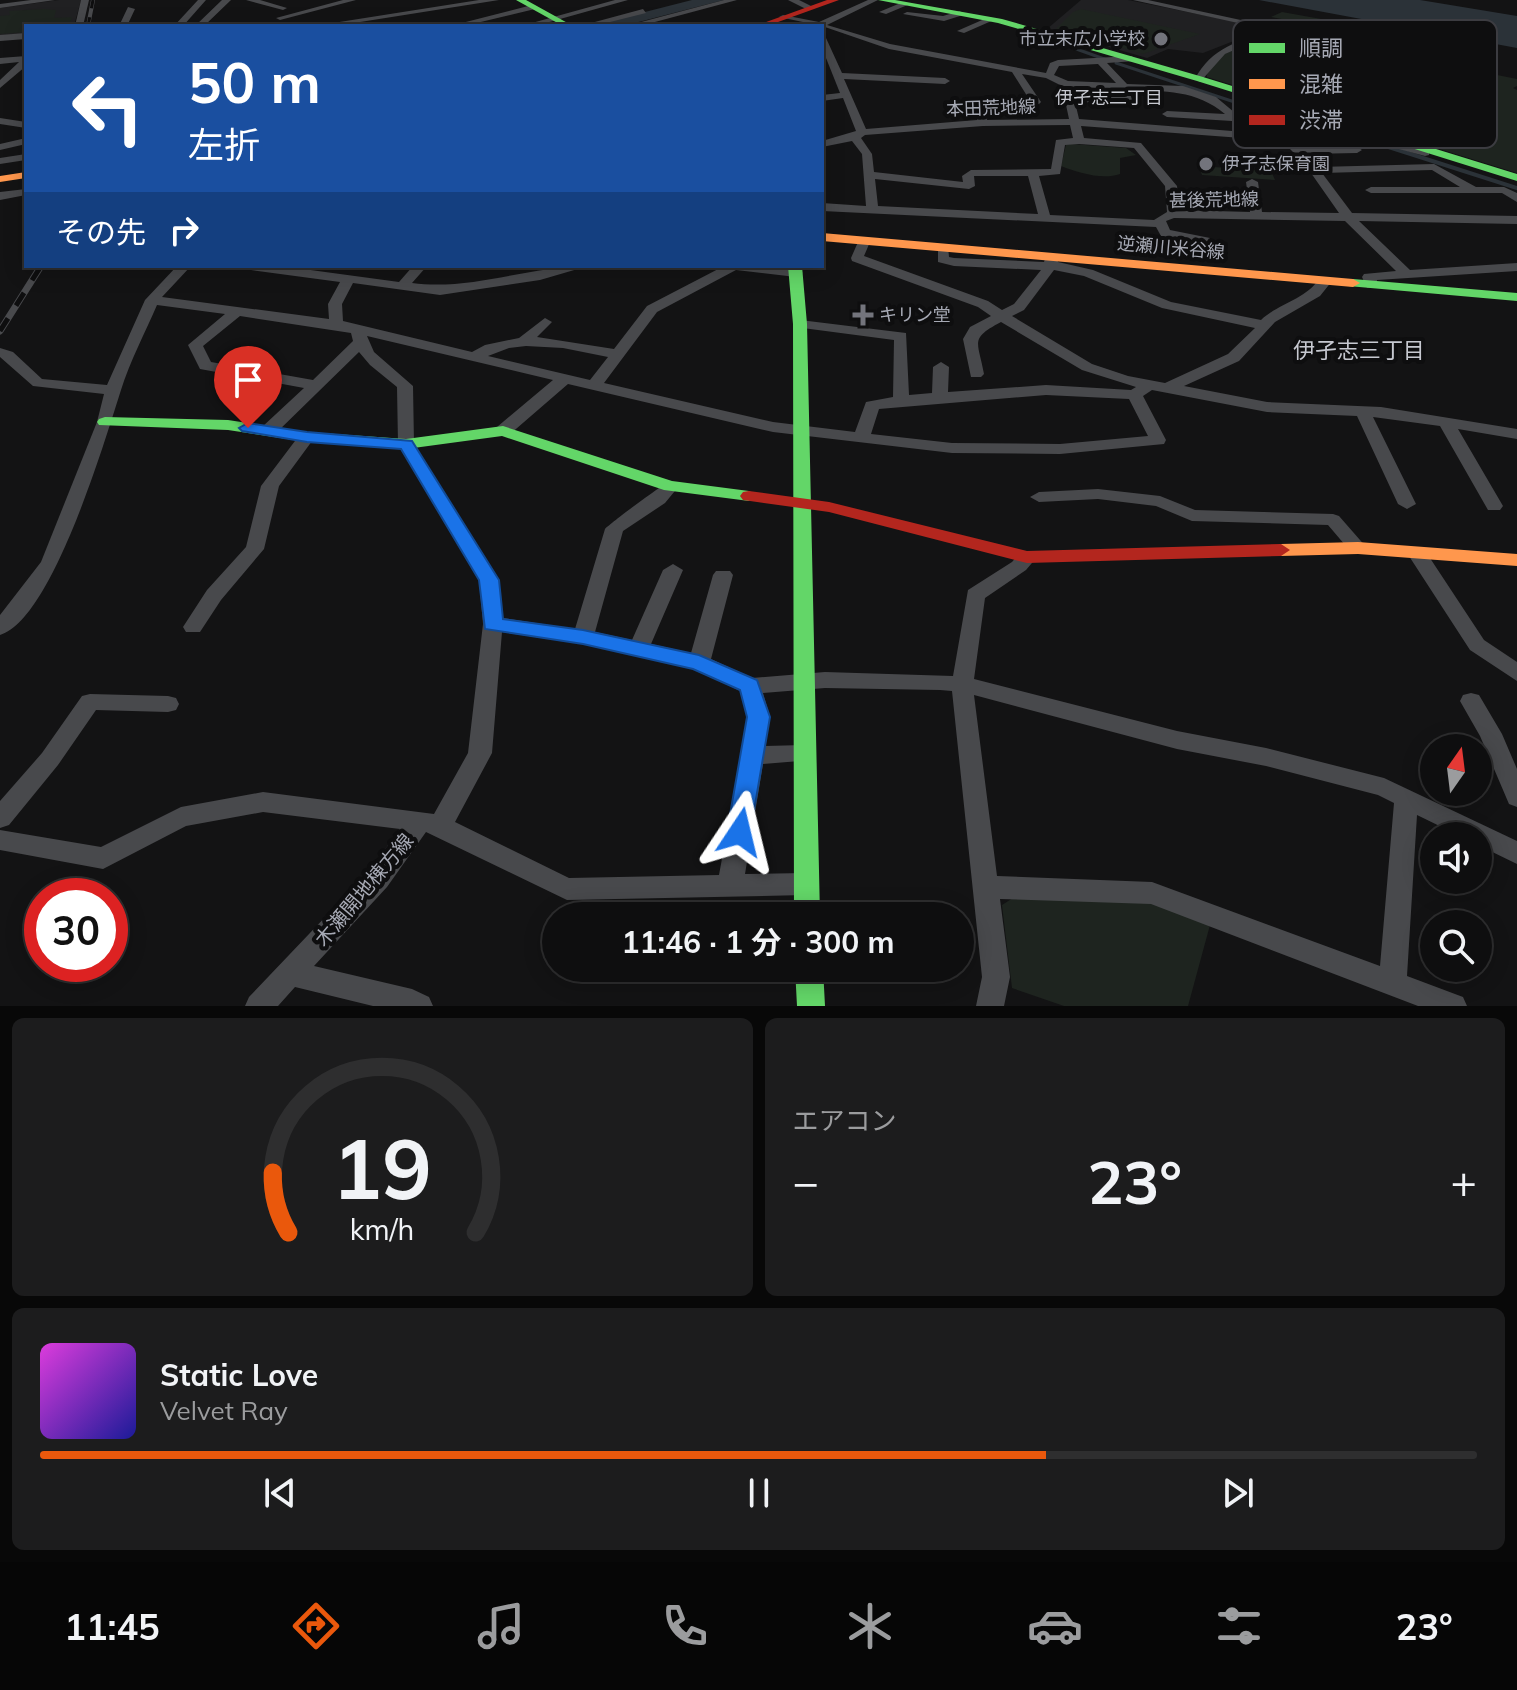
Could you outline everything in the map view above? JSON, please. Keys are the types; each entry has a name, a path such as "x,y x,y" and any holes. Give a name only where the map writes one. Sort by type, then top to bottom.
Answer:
{"street":[{"path":"0,4 15,0"},
{"path":"0,4 51,0"},
{"path":"79,24 85,0"},
{"path":"180,24 202,0"},
{"path":"201,24 227,0"},
{"path":"250,0 283,4 279,22"},
{"path":"279,22 352,0"},
{"path":"416,0 431,9"},
{"path":"336,24 495,0"},
{"path":"575,0 593,8"},
{"path":"460,24 526,3 562,22 593,8 624,0"},
{"path":"638,24 733,0"},
{"path":"767,24 874,0"},
{"path":"1137,0 1235,20"},
{"path":"592,24 659,6"},
{"path":"898,7 960,22 992,19 1233,89"},
{"path":"124,24 131,9"},
{"path":"189,14 214,13"},
{"path":"804,15 853,37 1049,76 1066,84 1183,89 1213,99 1233,116"},
{"path":"292,17 316,24"},
{"path":"0,38 24,36"},
{"path":"1200,79 1205,63 1214,55 1233,47"},
{"path":"883,69 904,49"},
{"path":"825,51 867,154 872,210"},
{"path":"1049,76 1053,65 1058,63 1132,59"},
{"path":"0,61 24,60"},
{"path":"0,84 24,62"},
{"path":"1070,99 1127,100 1122,86 1102,63"},
{"path":"824,67 835,72 883,69 945,81"},
{"path":"983,123 979,103 1036,102 1015,70"},
{"path":"1066,84 1079,141"},
{"path":"1159,88 1173,130"},
{"path":"824,98 844,95"},
{"path":"1167,114 1233,118"},
{"path":"0,121 24,125"},
{"name":"本田荒地線","path":"824,143 858,134 983,123 1073,122 1233,134"},
{"path":"0,147 24,141"},
{"path":"870,175 888,174 969,186 968,176 971,173 1056,172 1060,142 1137,145 1171,186 1173,214"},
{"path":"1296,148 1349,218 1406,274"},
{"name":"本田荒地線","path":"1405,148 1448,155"},
{"path":"1425,148 1517,178"},
{"path":"1299,151 1357,150"},
{"path":"0,161 24,157"},
{"path":"1315,170 1434,167 1474,190"},
{"path":"1402,168 1434,191"},
{"path":"1354,170 1392,219"},
{"path":"1033,173 1045,219"},
{"path":"0,179 24,175"},
{"path":"1252,182 1257,216"},
{"path":"1371,190 1504,190 1517,198"},
{"path":"0,196 24,192"},
{"name":"甚後荒地線","path":"824,207 1160,224 1160,219 1173,214 1517,220"},
{"path":"1160,224 1165,233 1206,241"},
{"name":"逆瀬川米谷線","path":"824,237 1050,263 1517,297"},
{"path":"152,300 336,324 359,337 474,357 801,431 952,448 1060,449 1158,440 1142,390 1087,367 998,316 983,304 857,258 864,242"},
{"path":"976,374 970,339 975,330 1019,307 1050,263 1088,273 1167,305 1263,325"},
{"path":"1372,285 1369,277 1517,267"},
{"path":"0,628 22,604 50,563 105,422 113,390 152,300 182,268"},
{"path":"270,268 440,291 573,268"},
{"path":"404,284 418,268"},
{"path":"595,384 652,309 728,268"},
{"path":"764,268 795,270 800,324 807,902"},
{"path":"336,324 335,304 349,278"},
{"path":"1169,387 1241,352 1279,311 1301,304 1322,288 1325,281"},
{"path":"237,311 195,345 205,366 316,385"},
{"path":"523,342 545,322"},
{"path":"800,324 901,336 901,400"},
{"path":"268,431 316,385 359,337"},
{"path":"359,337 374,361 405,386 406,444"},
{"path":"474,357 491,345 535,340 618,354"},
{"path":"0,352 8,355 38,383 113,390"},
{"path":"940,396 941,367"},
{"path":"503,431 565,378"},
{"path":"862,437 872,405 901,400 1046,390 1169,387 1267,407 1363,412 1445,421 1517,434"},
{"path":"1363,412 1407,504"},
{"path":"1445,421 1494,506"},
{"path":"105,422 228,425 307,437 406,444 503,431 670,486 829,507 1027,557 1358,548 1517,560"},
{"path":"193,627 214,595 255,549 270,486 307,437"},
{"name":"木瀬開地棟方線","path":"259,1006 430,824 480,753 493,624 489,580 406,444"},
{"path":"583,637 614,529 626,517 661,500 670,486"},
{"path":"1039,497 1098,494 1160,501 1192,515 1333,520 1358,548"},
{"path":"1417,553 1477,645 1517,673"},
{"path":"990,1006 996,977 962,685 975,595 1019,566 1027,557"},
{"path":"639,649 673,570"},
{"path":"699,662 723,575"},
{"path":"493,624 583,637 699,662 750,686 868,681 962,685 1177,740 1384,787 1517,853"},
{"path":"730,884 759,717 750,686"},
{"path":"1471,701 1491,734 1517,797"},
{"path":"0,818 50,759 90,702 168,704"},
{"path":"754,755 804,754"},
{"path":"1393,983 1406,798"},
{"path":"0,840 103,858 181,817 263,802 430,824 567,889 806,884"},
{"path":"985,887 1152,893 1453,1006"},
{"path":"292,974 419,1006"},
{"path":"810,982 811,1006"}],"shaded area":[{"path":"81,0 75,24 24,24 24,35 0,37 0,8"},
{"path":"692,0 724,0 631,24 598,24"},
{"name":"市立末広小学校","path":"1081,0 1128,0 1233,21 1233,41 1203,53 1168,49 1147,58 1047,29"},
{"path":"1259,0 1420,0 1517,16 1517,48 1497,44 1497,20 1366,20"},
{"path":"1081,9 1200,34 1143,54 1056,29 1073,12"},
{"path":"56,10 54,18 72,17 70,24 24,24 24,32 0,34 0,16 10,15 9,11"},
{"path":"1282,12 1327,20 1287,20 1271,17"},
{"path":"1233,50 1233,85 1207,77 1207,68"},
{"path":"1497,75 1517,79 1517,86 1513,88 1517,90 1517,173 1436,148 1497,148"},
{"path":"1066,145 1126,148 1136,155 1120,158 1120,174 1090,175 1061,166"},
{"path":"1199,166 1271,171 1275,180 1202,175"},
{"path":"1013,898 1153,903 1210,925 1188,1006 1064,1006 1012,988 1002,905"}],"waterway":[{"path":"1043,37 1107,60"},
{"path":"1116,63 1233,101"},
{"path":"1392,148 1517,188"}],"railway":[{"path":"88,24 93,0"},
{"path":"0,331 40,268"}],"traffic: fast":[{"path":"520,0 565,24"},
{"path":"882,0 999,21 1233,89"},
{"path":"1421,148 1517,178"},
{"path":"795,268 800,324 807,902"},
{"path":"1353,283 1517,297"},
{"path":"105,422 228,425 307,437 406,444 503,431 670,486 749,496"},
{"path":"810,982 811,1006"}],"traffic: slow":[{"path":"0,179 24,175"},
{"path":"824,237 1353,283"},
{"path":"1281,550 1358,548 1517,560"}],"traffic: jam":[{"path":"765,24 835,0"},
{"path":"749,496 829,507 1027,557 1281,550"}],"place":[{"name":"市立末広小学校","path":"1161,39"},
{"name":"伊孑志保育園","path":"1206,164"},
{"name":"キリン堂","path":"863,315"}],"district":[{"name":"伊孑志二丁目","path":"1109,98"},
{"name":"伊孑志三丁目","path":"1359,350"}],"route":[{"path":"248,428 307,437 406,444 489,580 493,624 583,637 699,662 750,686 759,717 740,832"}]}
